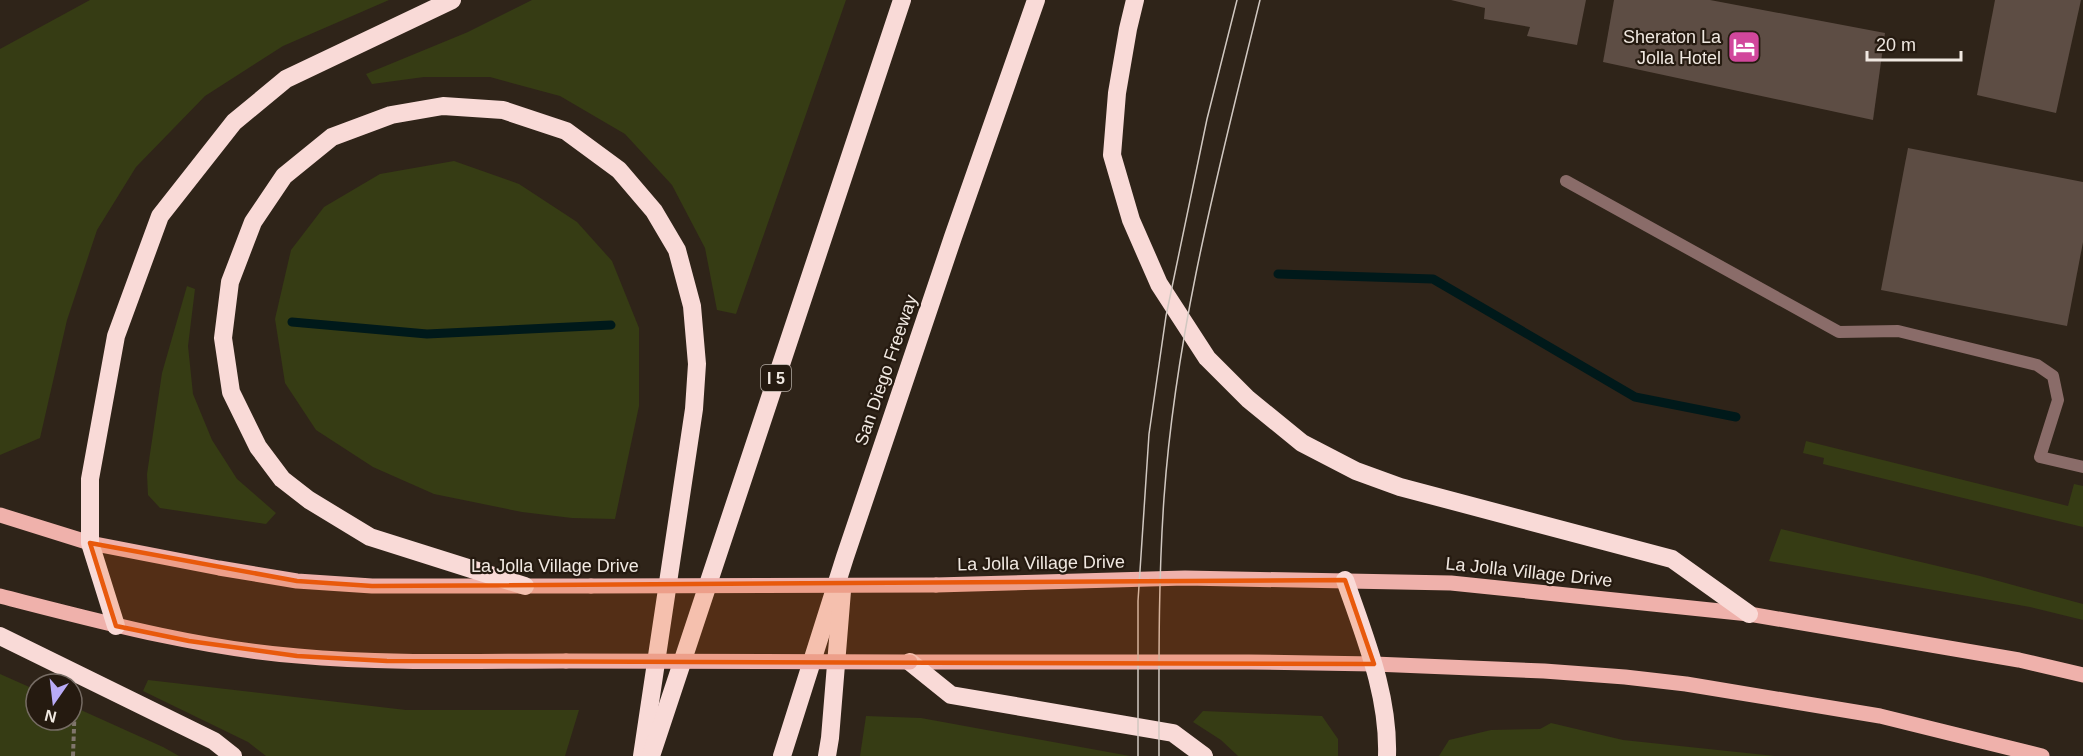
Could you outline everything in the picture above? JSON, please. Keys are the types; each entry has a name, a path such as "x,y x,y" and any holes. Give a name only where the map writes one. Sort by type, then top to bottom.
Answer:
{"highway":[{"path":"116,626 90,543 90,478 116,336 159,216 234,122 286,79 452,0"},
{"name":"I 5","path":"651,756 902,0"},
{"name":"San Diego Freeway","path":"782,756 845,557 952,237 1036,0"},
{"path":"1135,0 1118,93 1112,155 1131,220 1159,284 1207,358 1248,399 1302,443 1356,471 1400,487 1672,559 1749,614"},
{"path":"525,586 370,537 309,500 282,479 258,447 231,393 223,338 230,282 253,222 284,176 332,137 391,115 442,106 503,110 566,131 619,170 654,211 677,250 692,306 696,375 692,420 642,756"},
{"path":"827,756 831,738 845,557"},
{"path":"1346,580 1374,664 1386,713 1388,756"},
{"path":"0,636 214,741 233,756"},
{"path":"910,662 951,695 1173,733 1204,756"}],"main road":[{"name":"La Jolla Village Drive","path":"0,515 90,543 219,568 297,581 372,586 936,585 1185,578 1451,583 1749,614 2019,660 2083,675"},
{"path":"0,596 116,626 189,641 297,656 387,661 1249,662 1374,664 1544,671 1625,677 1686,684 1880,716 2042,756"}],"lane":[{"path":"1566,181 1839,332 1898,331 2037,365 2053,376 2058,400 2040,457 2083,467"}],"path":[{"path":"73,756 74,732"}],"highlighted area":[{"path":"90,543 297,581 372,586 1345,580 1374,664 387,661 297,656 189,641 116,626"}],"green space":[{"path":"90,0 389,0 283,46 205,96 136,167 97,230 67,320 40,438 0,455 0,49"},
{"path":"532,0 846,0 736,314 717,310 705,248 672,185 625,134 560,96 490,77 424,77 372,84 366,74 468,32"},
{"path":"454,161 519,184 577,222 612,261 639,328 639,406 615,519 572,518 522,512 434,494 373,467 316,430 285,383 275,319 291,250 324,207 380,174"},
{"path":"187,286 195,289 188,346 193,394 212,440 237,479 276,513 266,524 160,508 148,495 147,474 162,373"},
{"path":"1806,441 2068,506 2074,484 2083,486 2083,527 1823,464 1824,458 1803,453"},
{"path":"1781,529 1980,576 2083,604 2083,620 2030,607 1769,561"},
{"path":"0,674 24,685 24,732 84,732 84,711 179,756 0,756"},
{"path":"148,680 406,710 579,710 565,756 266,756 248,742 143,691"},
{"path":"1203,711 1322,716 1338,739 1338,756 1238,756 1221,740 1193,722"},
{"path":"866,716 921,718 1130,756 860,756"},
{"path":"1551,723 1623,740 1775,756 1439,756 1449,740 1491,730 1540,729"}],"building":[{"name":"Sheraton La Jolla Hotel","path":"1451,0 1586,0 1577,45 1527,36 1530,27 1484,19 1485,8"},
{"name":"Sheraton La Jolla Hotel","path":"1614,0 1710,0 1885,33 1873,120 1603,62"},
{"path":"1995,0 2081,0 2056,113 1977,95"},
{"path":"1908,148 2083,182 2083,242 2067,326 1881,290"}],"waterway":[{"path":"1278,274 1433,279 1635,397 1736,417"},
{"path":"292,322 427,334 611,325"}],"tram line":[{"path":"1138,756 1138,601 1149,434 1166,316 1207,119 1237,0"},
{"path":"1159,756 1159,627 1164,498 1178,372 1215,185 1260,0"}],"place":[{"name":"Sheraton La Jolla Hotel","path":"1744,47"}]}
